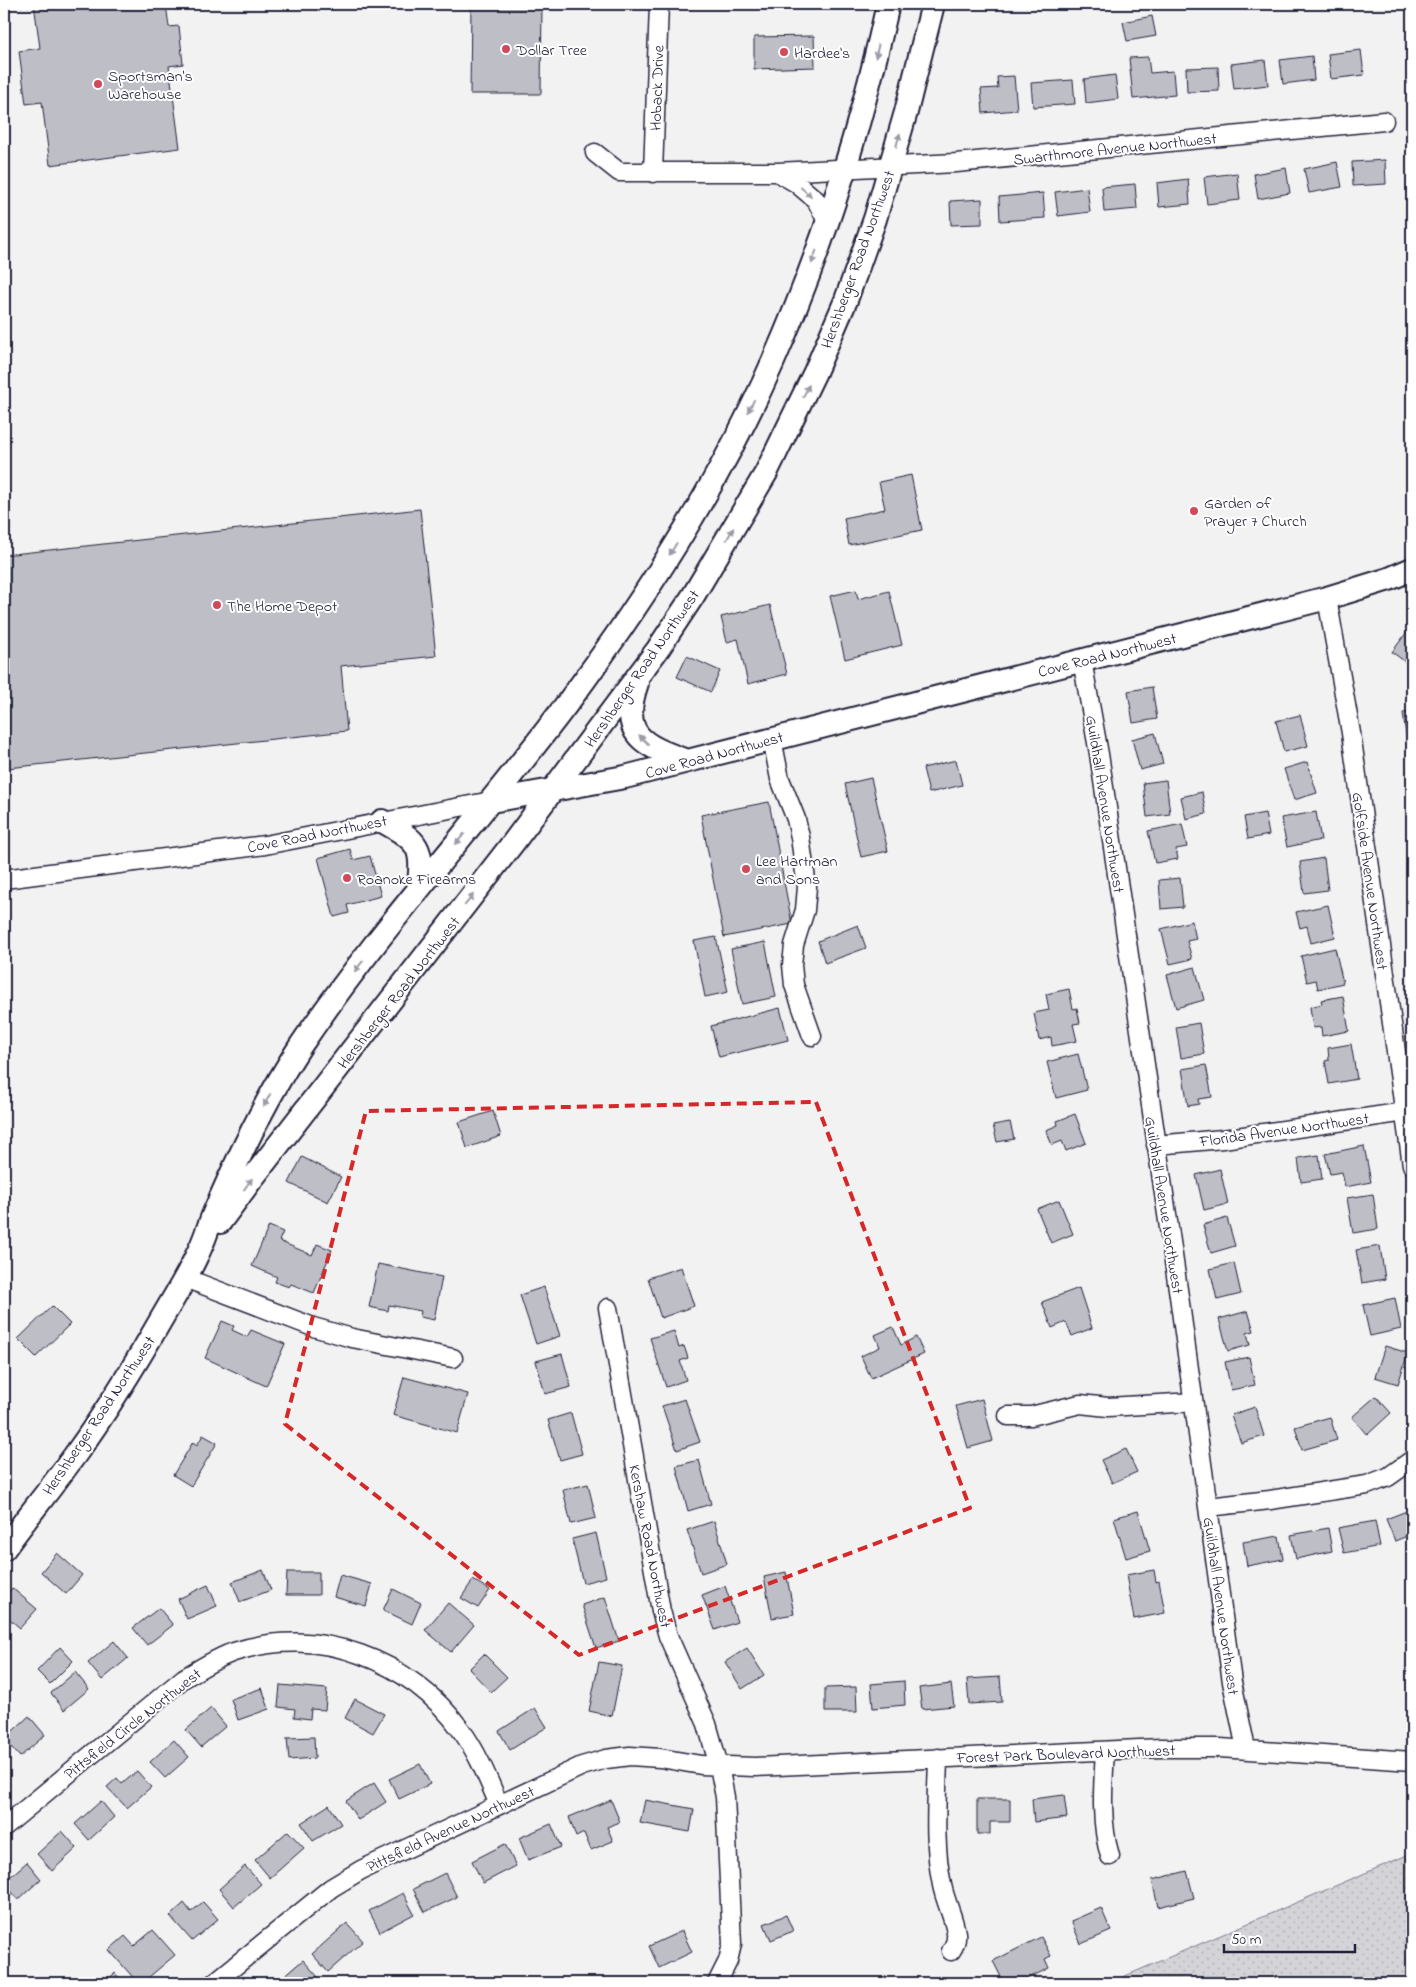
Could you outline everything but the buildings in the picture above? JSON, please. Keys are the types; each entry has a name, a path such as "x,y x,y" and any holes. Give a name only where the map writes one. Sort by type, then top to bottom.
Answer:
{"main road":[{"name":"Hershberger Road Northwest","path":"4,1548 76,1454 113,1399 186,1278 199,1252 213,1215 274,1087 304,1041 342,988 418,890 583,682 645,593 685,531 720,468 771,367 794,312 846,168 863,108 888,4"},
{"name":"Hershberger Road Northwest","path":"199,1252 251,1180 340,1068 642,671 693,596 766,472 815,372 846,300 874,219 906,112 933,4"},
{"name":"Cove Road Northwest","path":"490,801 625,777 1327,598 1389,579 1412,569"},
{"path":"642,671 632,699 630,714 632,725 645,743 655,750 687,761"},
{"path":"382,821 404,834 416,844 421,860 418,890"}],"street":[{"name":"Hoback Drive","path":"653,173 659,4"},
{"name":"Swarthmore Avenue Northwest","path":"595,153 620,172 777,172 956,163 1384,121"},
{"path":"777,172 796,183 816,200 827,221"},
{"name":"Golfside Avenue Northwest","path":"1327,598 1351,733 1408,1112 1412,1165"},
{"name":"Guildhall Avenue Northwest","path":"1082,660 1099,754 1232,1682 1246,1749"},
{"path":"772,739 780,778 796,819 807,887 804,910 794,945 792,965 794,985 812,1036"},
{"name":"Cove Road Northwest","path":"4,879 265,845 490,801"},
{"name":"Florida Avenue Northwest","path":"1156,1145 1223,1138 1408,1112"},
{"path":"186,1278 313,1326 352,1338 453,1358"},
{"name":"Kershaw Road Northwest","path":"608,1308 661,1611 668,1636 707,1724 719,1766 725,1797 732,1944 728,1961 717,1983"},
{"path":"1008,1416 1031,1416 1080,1404 1108,1408 1193,1402"},
{"path":"1208,1507 1270,1500 1367,1485 1388,1477 1412,1460"},
{"name":"Pittsfield Circle Northwest","path":"4,1827 184,1678 213,1661 234,1652 255,1646 289,1642 335,1646 363,1655 395,1670 420,1686 462,1730 478,1757 499,1804"},
{"name":"Forest Park Boulevard Northwest","path":"719,1766 755,1767 1171,1748 1246,1749 1412,1761"},
{"path":"1104,1751 1102,1794 1104,1836 1110,1856"},
{"name":"Pittsfield Avenue Northwest","path":"214,1983 330,1888 361,1870 582,1766 606,1759 640,1756 719,1766"},
{"path":"938,1758 936,1833 940,1874 946,1904 956,1933 956,1943 951,1951"}],"highlighted area":[{"path":"816,1102 970,1508 579,1655 285,1424 366,1111"}],"shaded area":[{"path":"1412,1853 1412,1983 1109,1983"}],"place":[{"name":"Dollar Tree","path":"506,49"},
{"name":"Hardee's","path":"784,52"},
{"name":"Sportsman's Warehouse","path":"98,84"},
{"name":"Garden of Prayer 7 Church","path":"1194,511"},
{"name":"The Home Depot","path":"217,605"},
{"name":"Lee Hartman and Sons","path":"746,869"},
{"name":"Roanoke Firearms","path":"347,878"}]}
